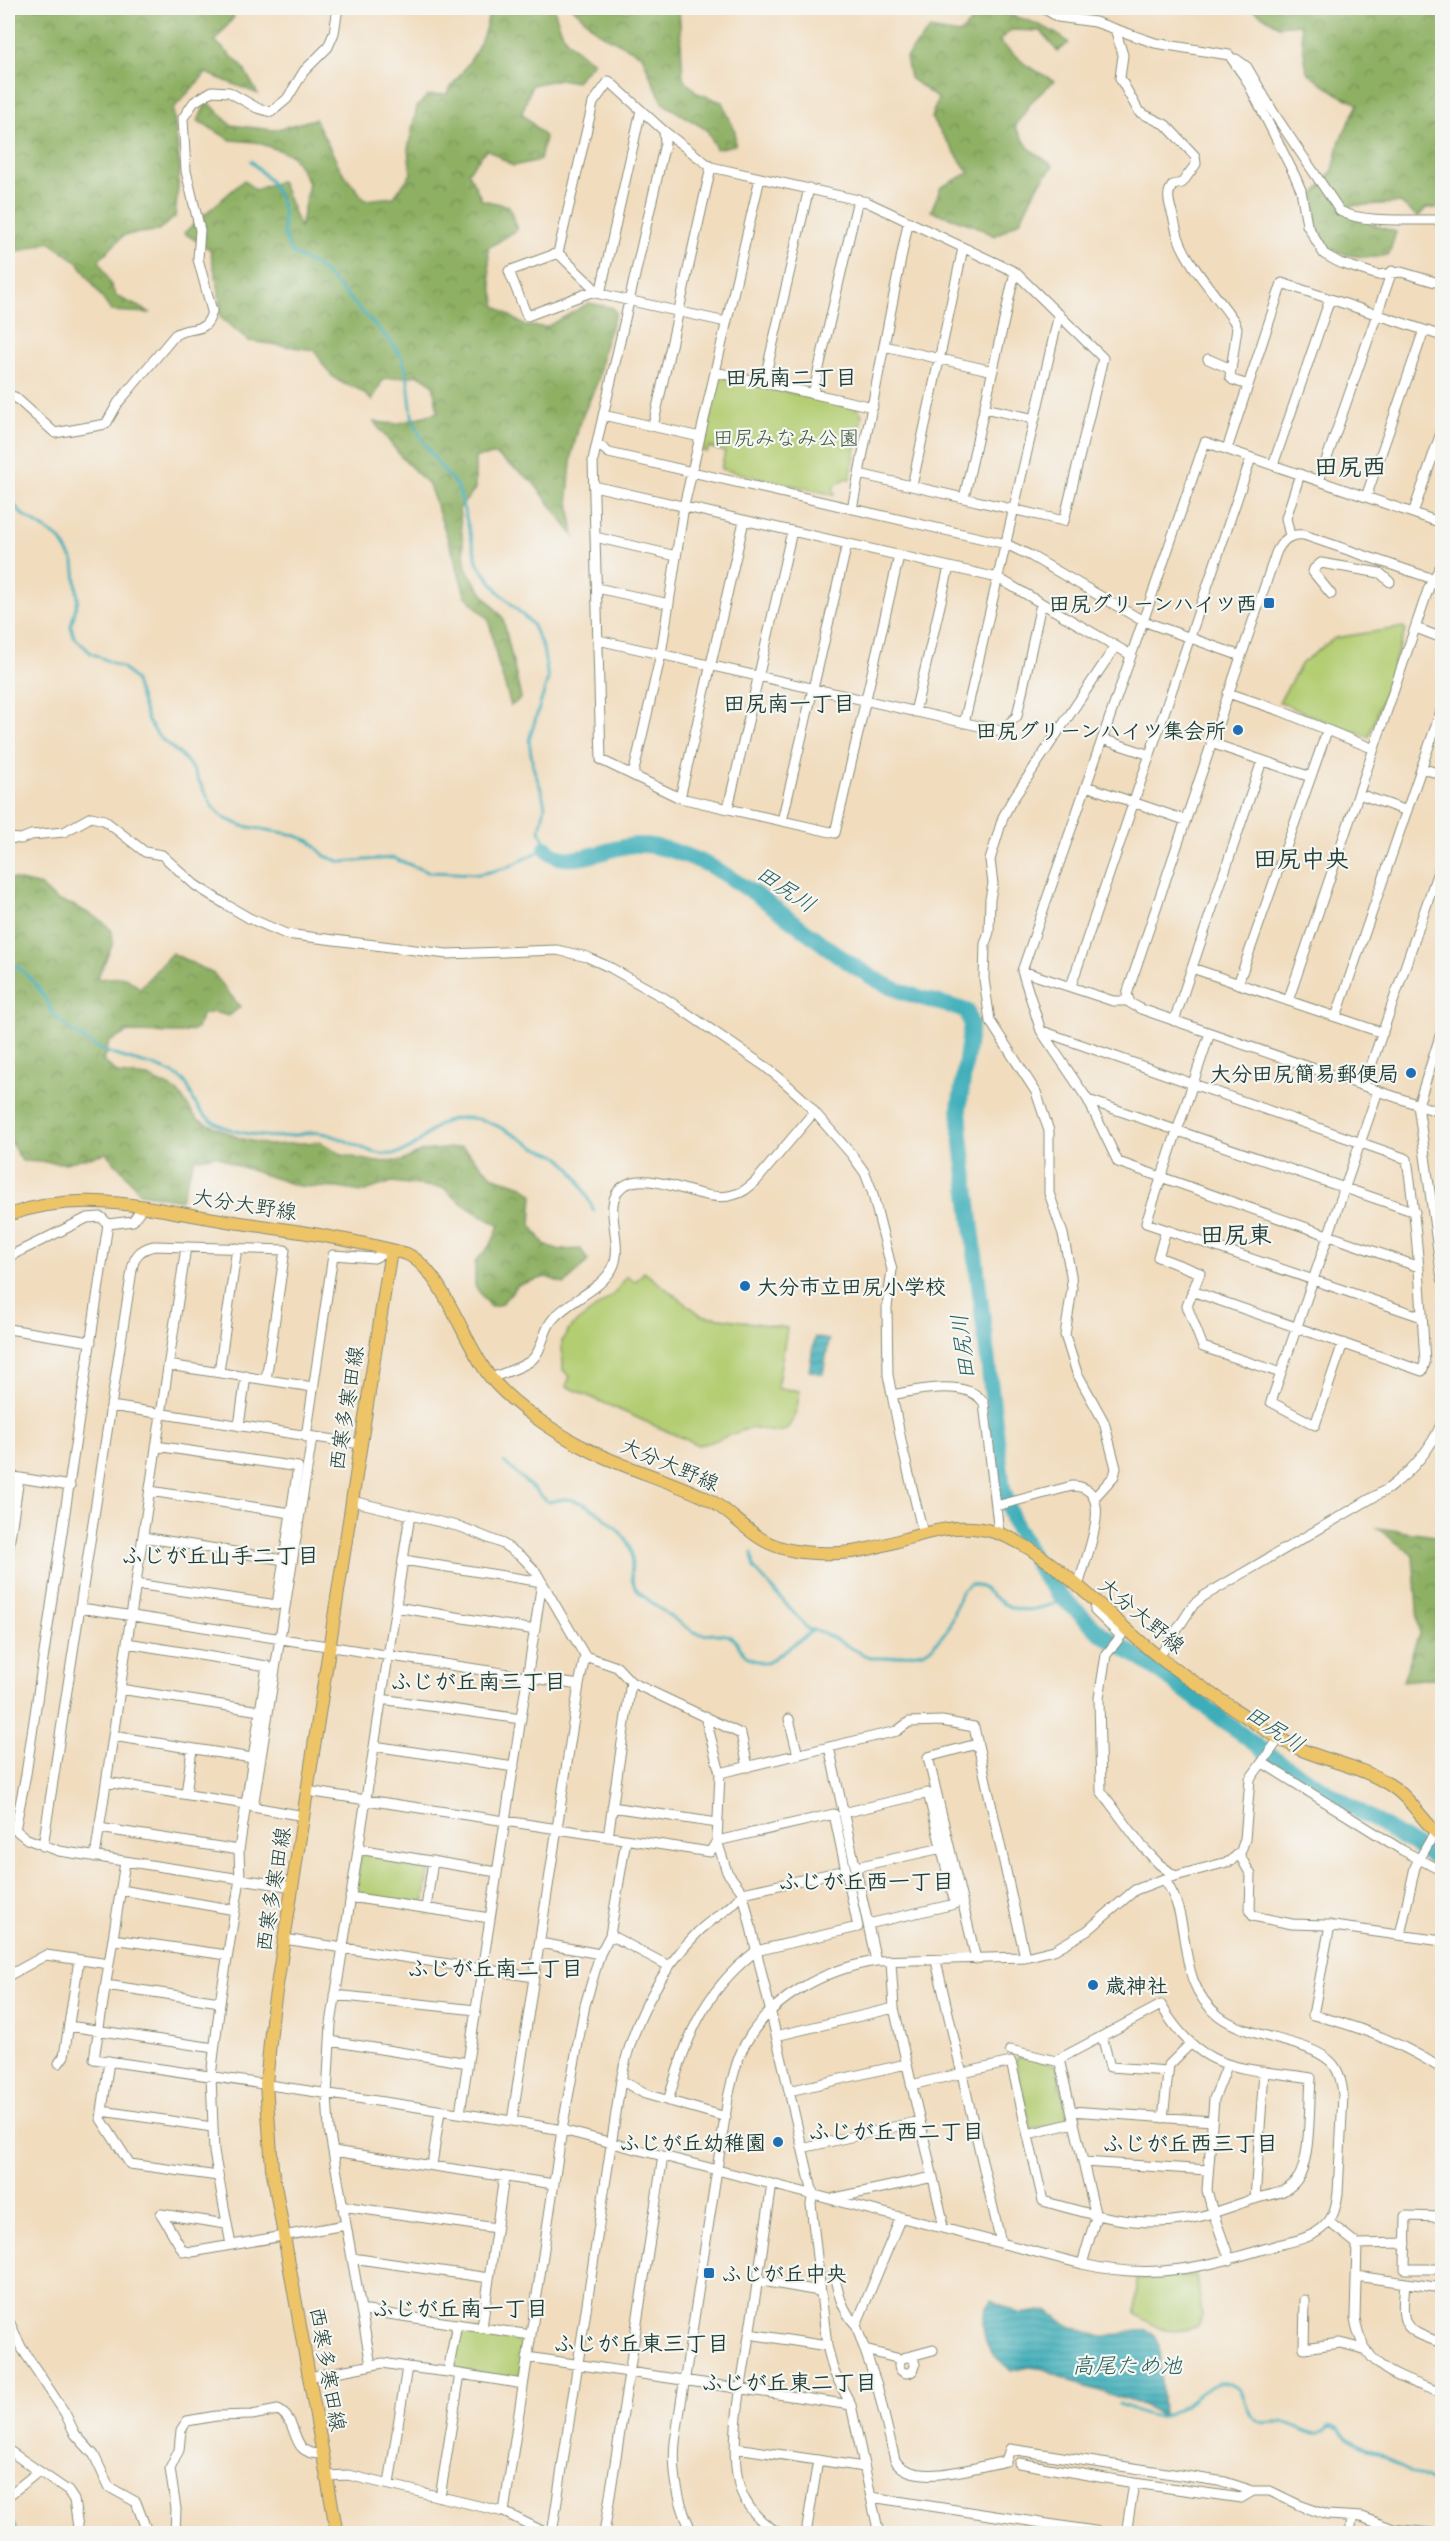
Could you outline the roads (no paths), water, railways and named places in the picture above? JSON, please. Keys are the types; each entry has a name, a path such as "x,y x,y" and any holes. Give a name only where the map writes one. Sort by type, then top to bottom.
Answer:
{"main road":[{"name":"大分大野線","path":"8,1215 69,1201 95,1200 335,1237 391,1250 417,1259 426,1269 491,1378 507,1393 566,1437 599,1455 705,1498 758,1537 794,1551 841,1553 859,1551 952,1527 973,1527 999,1533 1029,1549 1159,1657 1276,1743 1358,1768 1389,1784 1403,1794 1435,1838"},
{"name":"西寒多寒田線","path":"337,2534 269,2146 266,2084 273,2011 391,1250"}],"street":[{"path":"8,394 55,433 102,426 109,420 118,402 175,335 203,327 210,319 212,311 198,259 200,230 186,171 183,127 185,111 202,95 219,91 238,95 257,108 271,112 287,99 304,71 328,47 334,33 338,8"},
{"path":"1043,8 1054,15 1095,22 1155,43 1176,48 1217,51 1233,58 1247,67 1275,115 1340,211 1380,219 1443,220"},
{"path":"1114,29 1123,55 1120,78 1139,112 1166,125 1195,156 1196,164 1182,183 1173,185 1168,195 1179,239 1186,255 1237,328 1230,377 1248,385"},
{"path":"1233,58 1254,94 1295,177 1301,190 1307,225 1324,254 1340,263 1378,275 1392,272 1443,284"},
{"path":"558,253 592,103 609,81 664,131 711,167 858,199 1015,272 1103,358 1064,521 860,474"},
{"path":"600,294 641,110"},
{"path":"664,131 665,143 593,460 601,760 680,798 835,832 898,556"},
{"path":"653,426 711,167"},
{"path":"633,775 661,654 684,506 760,178"},
{"path":"764,382 809,188"},
{"path":"813,394 858,199"},
{"path":"852,509 908,223"},
{"path":"912,486 963,248"},
{"path":"558,253 509,271 527,316 591,292 726,322"},
{"path":"558,253 600,294"},
{"path":"964,498 1015,272"},
{"path":"1319,481 1392,272"},
{"path":"1227,449 1282,283 1443,336"},
{"path":"1273,465 1330,299"},
{"path":"964,723 1059,314"},
{"path":"1366,497 1424,330"},
{"path":"884,346 993,371"},
{"path":"1208,359 1232,369"},
{"path":"715,372 873,407"},
{"path":"984,408 1035,419"},
{"path":"603,415 700,437"},
{"path":"1413,513 1443,430"},
{"path":"1419,1267 1118,1162 1088,1100 1041,1031 1023,971 1204,442 1443,524"},
{"path":"598,444 609,453 1005,544 1031,556 1143,621 1241,656"},
{"path":"1071,986 1251,458"},
{"path":"1290,536 1286,518 1300,474"},
{"path":"594,486 998,578 1131,656"},
{"path":"680,798 744,521"},
{"path":"728,808 792,531"},
{"path":"1128,1001 1126,994 1130,981 1276,553 1282,542 1290,536 1304,535 1438,580"},
{"path":"595,537 676,556"},
{"path":"782,821 847,544"},
{"path":"1331,594 1313,573 1314,568 1321,563 1381,571 1390,582"},
{"path":"1288,1001 1429,587 1438,580 1443,564"},
{"path":"915,712 949,567"},
{"path":"597,588 669,604"},
{"path":"598,640 1001,731 1017,716 1041,604"},
{"path":"1416,628 1443,638"},
{"path":"1095,1497 1114,1476 1116,1468 1104,1422 1086,1394 1065,1335 1072,1289 1071,1275 1063,1234 1049,1193 1049,1131 1036,1092 990,1022 984,979 985,944 989,932 993,884 990,861 1003,817 1115,647"},
{"path":"1228,693 1281,711 1374,749"},
{"path":"1336,1017 1443,708"},
{"path":"1238,984 1327,731"},
{"path":"1102,739 1150,755"},
{"path":"1211,744 1311,777"},
{"path":"1174,1021 1262,761"},
{"path":"1422,768 1443,775"},
{"path":"1086,786 1185,820"},
{"path":"1359,794 1407,811"},
{"path":"8,838 21,839 31,835 64,832 91,817 104,820 145,852 162,855 195,885 225,904 249,918 286,934 447,954 557,950 587,957 666,999 755,1059 803,1099 866,1173 892,1270 887,1307 886,1345 892,1395 923,1533"},
{"path":"1364,1086 1443,860"},
{"path":"1192,968 1383,1034"},
{"path":"1023,971 1113,1001 1128,1001 1140,1009 1443,1113"},
{"path":"1443,1030 1418,1105 1440,1244 1443,1279"},
{"path":"1041,1031 1407,1158 1415,1212 1419,1267 1425,1363 1422,1371 1192,1292"},
{"path":"1210,1033 1146,1223 1422,1317"},
{"path":"1343,1343 1315,1425 1271,1402 1378,1091"},
{"path":"1088,1100 1415,1212"},
{"path":"491,1378 531,1361 538,1352 546,1326 555,1316 586,1295 612,1270 618,1254 613,1209 614,1197 622,1188 632,1182 656,1182 702,1194 732,1196 745,1191 814,1112"},
{"path":"108,1224 133,1221 143,1206"},
{"path":"1440,1244 1443,1212"},
{"path":"8,1257 87,1218 101,1217 108,1224"},
{"path":"108,1224 26,1774 11,1827 44,1846 59,1851 292,1887"},
{"path":"1166,1230 1158,1257 1200,1273 1187,1306 1203,1347 1281,1373"},
{"path":"95,1857 186,1247"},
{"path":"44,1846 134,1261 145,1248 285,1250 266,1380"},
{"path":"219,1372 237,1248"},
{"path":"304,1816 253,1807 309,1437 313,1387 333,1255 374,1258 391,1250"},
{"path":"8,1329 91,1342"},
{"path":"168,1365 313,1387"},
{"path":"239,1426 246,1376"},
{"path":"892,1395 927,1388 950,1388 967,1390 980,1396 984,1403 999,1533"},
{"path":"111,1406 361,1444"},
{"path":"1159,1657 1194,1604 1397,1482 1425,1453 1443,1422"},
{"path":"135,1584 277,1605 284,1560 298,1467 156,1446"},
{"path":"8,1476 70,1486"},
{"path":"8,1552 19,1478"},
{"path":"996,1506 1072,1485 1089,1490 1095,1497 1096,1527 1080,1580 1076,1586"},
{"path":"150,1491 291,1513"},
{"path":"352,1501 461,1527 503,1544 523,1558 542,1582 585,1656 617,1667 631,1682 741,1734 748,1767"},
{"path":"371,2365 345,2225 333,2151 327,2094 335,1995 410,1515"},
{"path":"142,1537 284,1560"},
{"path":"403,1560 542,1582"},
{"path":"460,2114 542,1582"},
{"path":"1096,1604 1095,1611 1120,1636 1108,1653 1099,1698 1101,1791 1142,1846 1159,1864 1175,1876"},
{"path":"396,1607 535,1630"},
{"path":"81,1608 579,1685"},
{"path":"127,1643 267,1666 239,1850 240,1879 220,2002 211,2076 212,2127 218,2176 231,2246"},
{"path":"512,2121 556,1829 585,1656"},
{"path":"608,1837 631,1682"},
{"path":"120,1689 260,1711"},
{"path":"381,1699 521,1719"},
{"path":"705,1716 720,1773 717,1841 727,1872 743,1893 771,2012 813,2194 811,2204 819,2291 827,2346 834,2372 851,2405 879,2534"},
{"path":"789,1719 798,1755"},
{"path":"720,1773 897,1731 909,1722 942,1721 974,1727 1025,1958"},
{"path":"113,1736 252,1758"},
{"path":"693,2534 682,2508 674,2472 675,2442 728,2098 735,2066 745,2044 771,2012 820,1977 853,1965 876,1961 1025,1958 1054,1950 1087,1931 1136,1890 1164,1879 1227,1862 1239,1854 1246,1833 1249,1783 1276,1743"},
{"path":"976,1959 928,1757 977,1744"},
{"path":"374,1746 514,1767"},
{"path":"668,2101 686,2043 704,2007 721,1984 756,1950 858,1927 843,1813 829,1747"},
{"path":"186,1794 192,1749"},
{"path":"1264,1762 1419,1859 1443,1871"},
{"path":"106,1782 246,1804"},
{"path":"307,1791 710,1852 717,1841 834,1814 868,1924 876,1961"},
{"path":"843,1813 928,1793 955,1904 868,1924"},
{"path":"612,1807 717,1823"},
{"path":"99,1828 239,1850"},
{"path":"1400,1935 1409,1886 1419,1859 1435,1838"},
{"path":"504,2512 562,2130 585,2005 600,1954 610,1935 626,1840"},
{"path":"327,2476 348,2475 504,2512 550,2534 621,2080 638,2021 669,1966 700,1930 734,1906 743,1893 942,1848"},
{"path":"358,1849 497,1872"},
{"path":"1239,1854 1251,1875 1250,1910 1253,1916 1292,1924 1330,1925 1443,1941"},
{"path":"426,1908 433,1861"},
{"path":"125,1862 94,2059 562,2130 1082,2264 1116,2270 1167,2273 1230,2260 1311,2235 1329,2222 1336,2206 1338,2193 1343,2095 1339,2077 1330,2061 1321,2055 1241,2029 1229,2023 1207,2005 1192,1981 1187,1966 1178,1905 1174,1892 1164,1879"},
{"path":"121,1890 235,1910"},
{"path":"350,1897 490,1918"},
{"path":"1330,1925 1313,2015 1348,2024 1409,2049 1443,2069"},
{"path":"610,1935 669,1966"},
{"path":"113,1939 227,1955"},
{"path":"285,1939 534,1977"},
{"path":"540,1943 600,1954"},
{"path":"8,1976 46,1955 109,1964"},
{"path":"59,2063 64,2056 79,1960"},
{"path":"936,1960 1001,2243"},
{"path":"891,1962 894,2008 942,2217 941,2227"},
{"path":"105,1985 220,2002"},
{"path":"335,1995 476,2010"},
{"path":"911,2085 1011,2062 1043,2201 1096,2217 1133,2222 1162,2222 1213,2213 1280,2193 1291,2187 1304,2167 1306,2158 1311,2078 1227,2066 1201,2053 1190,2044 1173,2026 1161,2005 1059,2059 1096,2217 1082,2264"},
{"path":"776,2036 894,2008"},
{"path":"69,2026 214,2048"},
{"path":"1102,2036 1110,2067 1168,2071"},
{"path":"330,2041 468,2063"},
{"path":"1163,2118 1169,2064 1190,2044"},
{"path":"1010,2050 1059,2062"},
{"path":"110,2061 101,2119 130,2164 218,2176"},
{"path":"789,2091 906,2064"},
{"path":"1227,2066 1214,2099 1208,2190 1213,2213 1230,2260"},
{"path":"1255,2199 1264,2071"},
{"path":"621,2080 645,2094 726,2117"},
{"path":"102,2111 212,2127"},
{"path":"432,2166 440,2111"},
{"path":"1071,2112 1212,2121"},
{"path":"802,2148 920,2121"},
{"path":"1028,2134 1074,2123"},
{"path":"333,2151 554,2184"},
{"path":"604,2534 663,2156"},
{"path":"1083,2162 1208,2170"},
{"path":"482,2327 504,2177"},
{"path":"832,2199 933,2177"},
{"path":"772,2184 741,2389 736,2448 739,2487 759,2519 773,2530 783,2534"},
{"path":"342,2206 496,2228"},
{"path":"226,2224 161,2214 183,2251 192,2252 345,2225"},
{"path":"1443,2217 1406,2216 1406,2269 1443,2269"},
{"path":"856,2325 901,2217"},
{"path":"1329,2222 1357,2244 1406,2243"},
{"path":"1357,2244 1355,2318 1367,2350 1378,2365 1389,2373 1443,2393"},
{"path":"352,2258 489,2278"},
{"path":"834,2274 838,2296 849,2318 856,2325 877,2385 895,2460 908,2472 932,2475 1006,2461 1010,2449 1225,2482 1253,2491 1270,2491 1327,2515 1362,2517 1393,2529 1441,2534"},
{"path":"1356,2276 1443,2288"},
{"path":"758,2280 819,2291"},
{"path":"1405,2283 1402,2306 1404,2323 1410,2330 1443,2343"},
{"path":"1305,2300 1304,2348 1340,2343 1367,2350"},
{"path":"361,2310 531,2335"},
{"path":"8,2319 21,2347 65,2413 75,2434 94,2455 110,2487 136,2502 148,2534"},
{"path":"448,2372 457,2324"},
{"path":"749,2334 827,2346"},
{"path":"865,2350 897,2359 933,2350"},
{"path":"527,2357 851,2405"},
{"path":"309,2378 383,2363 523,2384"},
{"path":"389,2484 407,2367"},
{"path":"440,2497 460,2374"},
{"path":"175,2534 176,2509 170,2469 179,2450 181,2430 187,2421 278,2410 287,2417 301,2448 312,2454 323,2454"},
{"path":"736,2448 864,2467"},
{"path":"8,2450 62,2486 72,2496 79,2534"},
{"path":"806,2534 818,2460"},
{"path":"1019,2463 1134,2483 1241,2498 1253,2491"},
{"path":"8,2496 39,2471"},
{"path":"1126,2534 1134,2483"},
{"path":"871,2497 1114,2534"},
{"path":"1350,2534 1352,2518"}],"water":[{"path":"815,1337 829,1340 823,1374 809,1371"},
{"name":"高尾ため池","path":"992,2300 1020,2314 1047,2310 1066,2324 1102,2337 1134,2330 1150,2331 1159,2346 1163,2416 1143,2405 1075,2383 1045,2369 1030,2367 1011,2371 990,2350 985,2338 983,2324 985,2310"}],"waterway":[{"path":"8,498 23,515 60,539 74,562 78,599 71,626 74,637 91,653 123,668 134,679 148,721 159,737 183,757 193,770 213,807 224,818 243,826 291,834 310,841 325,856 341,862 393,858 428,872 480,874 506,868 546,848 540,829 545,806 533,767 529,740 548,679 543,648 532,624 499,592 478,564 458,487 421,438 412,416 407,373 402,358 392,343 330,278 317,267 292,253 284,235 283,209 279,197 270,181 251,161"},
{"name":"田尻川","path":"546,848 554,855 576,858 625,846 645,845 690,857 718,870 756,894 841,957 877,980 910,994 967,1011 971,1025 959,1108 961,1135 1003,1489 1013,1521 1040,1571 1057,1593 1103,1635 1155,1668 1273,1758 1442,1862"},
{"path":"8,962 30,978 43,994 54,1014 70,1030 107,1052 179,1077 188,1086 198,1109 212,1121 224,1127 255,1135 282,1137 321,1133 340,1138 369,1151 389,1154 399,1153 413,1147 434,1128 447,1121 459,1118 482,1120 560,1158 584,1189 594,1211"},
{"path":"504,1462 548,1502 564,1499 575,1501 595,1510 614,1526 631,1551 632,1578 635,1587 654,1604 692,1630 701,1634 729,1636 734,1639 745,1655 767,1663 814,1630"},
{"path":"752,1553 754,1568 808,1629 822,1632 870,1658 923,1652 932,1647 948,1629 961,1592 970,1584 981,1587 1003,1604 1020,1610 1037,1609 1065,1600"},
{"path":"1119,2404 1146,2414 1163,2416 1183,2406 1210,2386 1220,2383 1230,2384 1240,2390 1249,2412 1258,2421 1289,2423 1312,2433 1323,2431 1329,2426 1339,2428 1347,2438 1442,2487"},
{"path":"8,2527 10,2534"}],"place":[{"name":"田尻グリーンハイツ西","path":"1269,603"},
{"name":"田尻グリーンハイツ集会所","path":"1238,730"},
{"name":"大分田尻簡易郵便局","path":"1411,1073"},
{"name":"大分市立田尻小学校","path":"745,1286"},
{"name":"歳神社","path":"1093,1985"},
{"name":"ふじが丘幼稚園","path":"778,2142"},
{"name":"ふじが丘中央","path":"709,2273"}],"district":[{"name":"田尻南二丁目","path":"791,377"},
{"name":"田尻西","path":"1350,466"},
{"name":"田尻南一丁目","path":"789,703"},
{"name":"田尻中央","path":"1301,858"},
{"name":"田尻東","path":"1236,1234"},
{"name":"ふじが丘山手二丁目","path":"220,1555"},
{"name":"ふじが丘南三丁目","path":"478,1681"},
{"name":"ふじが丘西一丁目","path":"866,1881"},
{"name":"ふじが丘南二丁目","path":"495,1968"},
{"name":"ふじが丘西二丁目","path":"896,2131"},
{"name":"ふじが丘西三丁目","path":"1190,2143"},
{"name":"ふじが丘南一丁目","path":"460,2308"},
{"name":"ふじが丘東三丁目","path":"641,2343"},
{"name":"ふじが丘東二丁目","path":"789,2382"}],"park label":[{"name":"田尻みなみ公園","path":"786,437"}]}
